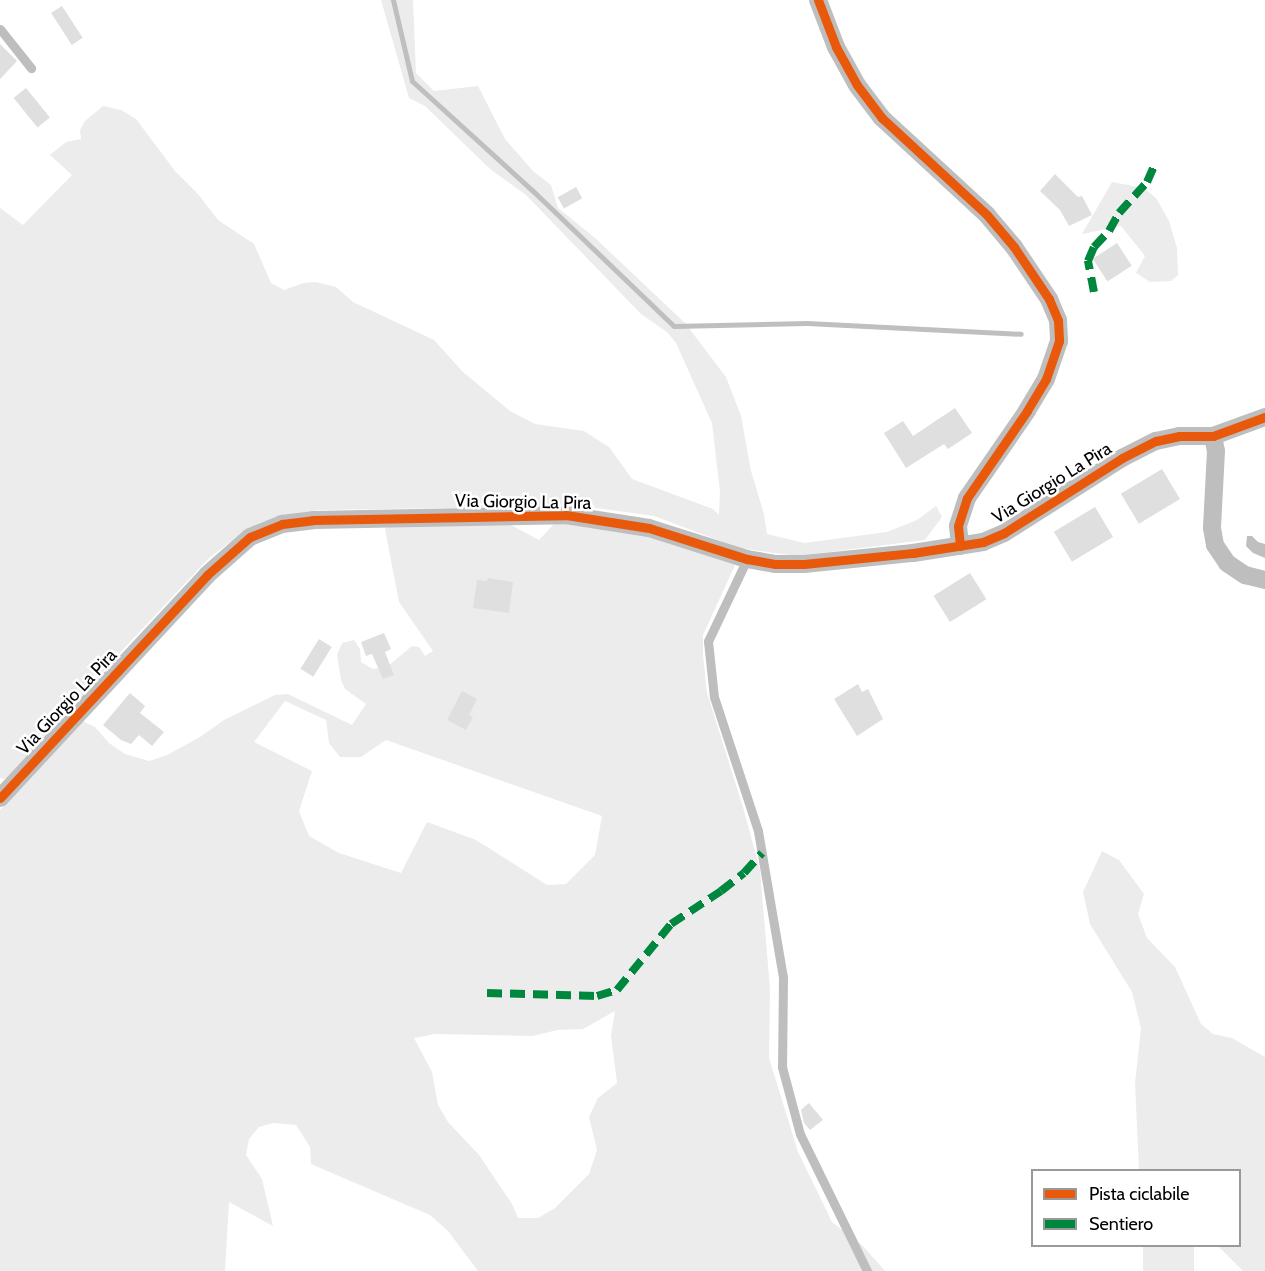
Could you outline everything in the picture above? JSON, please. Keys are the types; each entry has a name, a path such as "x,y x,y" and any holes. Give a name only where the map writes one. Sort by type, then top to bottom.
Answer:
{"street":[{"path":"818,0 836,46 857,85 882,118 987,215 1014,248 1049,299 1058,320 1059,341 1046,379 1027,411 967,498 958,526 960,546"},
{"name":"Via Giorgio La Pira","path":"0,798 207,575 250,537 282,524 313,520 566,515 649,528 747,559 775,564 804,564 983,542 1004,533 1122,458 1156,441 1179,436 1213,436 1265,417"},
{"path":"1213,436 1216,451 1212,528 1215,545 1227,563 1245,575 1265,580"}],"lane":[{"path":"0,29 31,68"},
{"path":"747,559 708,641 714,697 758,831 783,977 782,1067 800,1134 867,1271"}],"shaded area":[{"path":"381,0 413,0 416,73 434,91 478,86 505,139 533,171 551,185 558,208 595,238 685,323 726,377 741,416 751,471 764,514 767,534 804,543 887,532 917,520 936,506 942,517 925,540 797,556 739,548 654,516 582,506 317,510 263,522 244,531 208,559 115,658 14,775 4,779 0,778 0,208 23,225 72,175 50,155 66,142 81,139 80,130 85,121 103,106 121,110 136,119 175,171 198,194 218,220 254,244 271,283 284,290 304,283 316,282 336,287 353,302 434,340 463,372 510,411 535,424 584,431 609,447 632,479 713,509 719,515 720,492 712,423 676,343 667,332 641,314 526,195 490,169 425,106 409,98"},
{"path":"1112,182 1144,188 1156,198 1169,221 1177,248 1178,275 1171,281 1150,282 1136,273 1145,256 1121,226 1082,234"},
{"path":"504,521 539,540 557,521 606,524 736,563 703,635 703,655 707,693 760,870 770,989 769,1058 798,1152 832,1222 862,1245 885,1271 478,1271 448,1231 430,1215 311,1164 310,1147 296,1125 273,1123 259,1127 249,1139 246,1155 262,1179 273,1226 229,1202 225,1271 0,1271 0,810 82,721 95,727 109,743 125,754 149,761 167,755 200,737 224,720 275,695 288,694 352,725 366,704 345,689 341,680 337,655 342,643 354,640 360,649 361,662 373,669 387,667 412,646 419,647 425,656 433,651 399,602 385,529 390,525","holes":["285,701 326,720 329,743 340,757 361,757 386,740 602,816 595,855 566,884 547,885 476,840 427,822 401,873 339,853 309,836 299,811 312,771 254,742","615,1011 611,1036 617,1083 598,1098 589,1117 597,1150 589,1174 555,1208 538,1218 518,1218 512,1204 479,1155 448,1122 438,1105 432,1072 414,1038 435,1034 533,1036 557,1030 583,1029"]},
{"path":"1247,536 1252,536 1258,542 1265,544 1265,558 1253,553 1246,546"},
{"path":"1102,851 1119,860 1144,894 1138,914 1147,938 1175,967 1201,1024 1213,1034 1232,1038 1265,1057 1265,1271 1243,1271 1219,1247 1241,1247 1241,1169 1139,1169 1135,1083 1141,1028 1132,992 1090,924 1083,892"},
{"path":"1143,1247 1194,1247 1194,1271 1143,1271"}],"building":[{"path":"62,6 83,38 72,45 51,13"},
{"path":"0,44 17,61 0,79"},
{"path":"26,88 50,118 37,128 14,98"},
{"path":"1055,174 1078,197 1082,196 1092,215 1069,226 1060,210 1040,191"},
{"path":"576,187 582,198 564,209 558,197"},
{"path":"1117,243 1132,266 1107,281 1093,259"},
{"path":"955,408 972,433 948,449 944,444 906,468 884,433 903,421 913,436"},
{"path":"1162,469 1180,499 1139,524 1121,494"},
{"path":"1095,507 1113,537 1072,562 1054,532"},
{"path":"970,573 986,599 950,622 934,596"},
{"path":"488,578 513,582 509,613 473,608 477,580 487,581"},
{"path":"384,633 391,649 385,652 394,675 383,679 372,654 366,656 361,642"},
{"path":"319,639 332,647 313,677 300,669"},
{"path":"858,684 862,692 868,689 883,719 857,736 834,699"},
{"path":"462,691 477,699 469,715 473,717 466,730 447,720"},
{"path":"130,693 145,706 140,713 164,732 152,746 139,735 131,744 121,740 103,725"},
{"path":"809,1103 823,1120 810,1130 804,1123 801,1110"}],"waterway":[{"path":"393,0 412,81 533,191 674,326 807,323 1021,334"}],"marked path":[{"path":"1094,292 1088,261 1094,247 1109,231 1119,213 1147,182 1155,164"},
{"path":"487,993 597,996 617,990 671,924 721,891 744,873 762,853"}],"cycle path":[{"path":"818,0 836,47 857,85 882,118 987,215 1014,247 1049,299 1058,320 1059,341 1046,379 1027,411 967,498 958,526 960,546"},
{"path":"0,798 207,575 250,537 282,524 313,520 566,515 649,528 747,559 775,564 804,564 913,553 983,542 1004,533 1122,458 1156,441 1179,436 1213,436 1265,417"}]}
